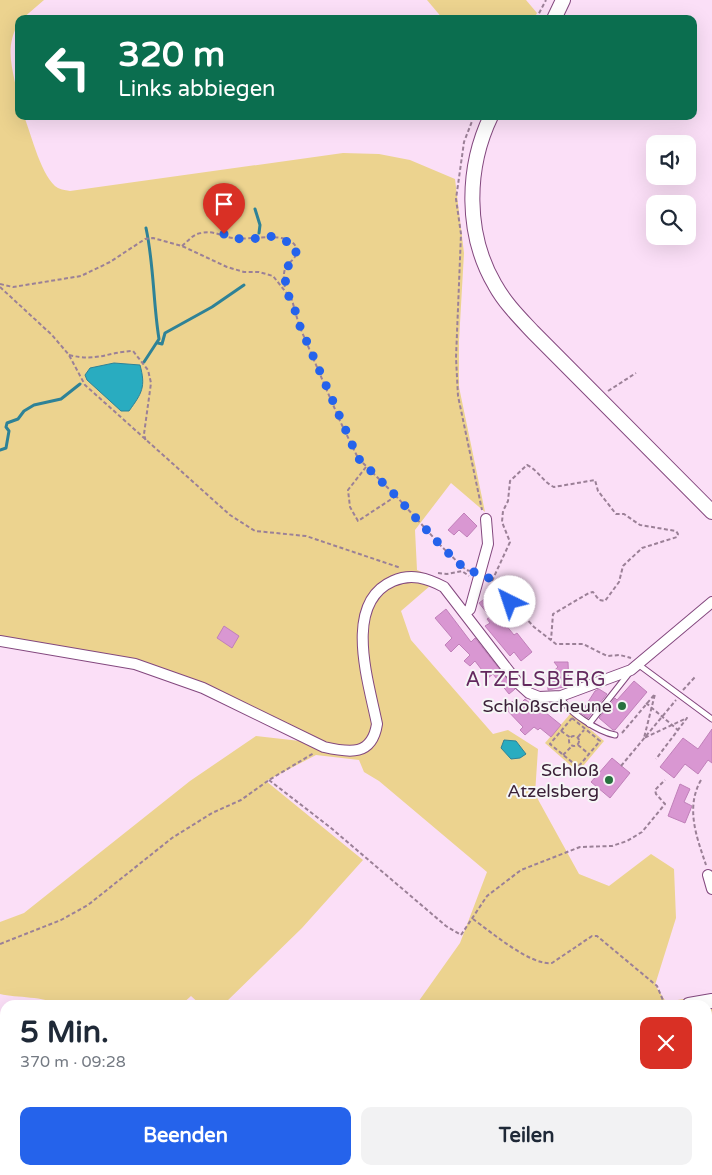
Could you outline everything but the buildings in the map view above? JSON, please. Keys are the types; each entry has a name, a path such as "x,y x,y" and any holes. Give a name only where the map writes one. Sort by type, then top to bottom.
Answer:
{"street":[{"path":"556,15 563,0"},
{"path":"489,120 483,133 475,162 472,190 473,217 483,258 494,284 507,304 712,512"},
{"path":"465,613 470,609 477,577 488,544 486,519"},
{"path":"0,640 135,664 203,688 324,747 344,752 360,750 369,745 375,736 377,724 362,642 364,616 373,596 381,588 398,578 428,578 444,587 518,683 529,693 539,697 561,696 635,667 712,602"},
{"path":"708,875 712,889"}],"lane":[{"path":"587,726 635,667 712,719"},
{"path":"561,696 563,703 587,726 615,734"}],"path":[{"path":"538,15 546,0"},
{"path":"472,120 464,142 456,199 461,234 456,358 458,396 482,511 486,519"},
{"path":"182,246 198,233 210,231 224,234 231,238 263,238 270,236 290,241 297,250 296,256 285,271 285,288"},
{"path":"0,285 13,287 80,276 110,262 145,239 153,238 182,246 226,267 273,276 285,288 292,300 299,324 340,421 358,458 448,553 466,570 477,577"},
{"path":"0,285 40,322 69,355 85,385 146,442 230,515 255,531 306,536 402,568"},
{"path":"69,355 94,359 123,352 133,352 148,370 151,383 144,434 146,442"},
{"path":"598,398 636,373"},
{"path":"492,581 510,542 502,522 503,510 508,501 510,481 527,465 554,487 595,480 598,491 616,514 624,514 640,525 676,531 677,537 647,545 624,566 619,582 605,601 599,600 593,592 589,592 556,611 551,618 551,640"},
{"path":"366,467 348,490 350,508 358,521 396,496"},
{"path":"439,573 462,571 477,577 486,575 522,616 551,640 560,645 583,644 607,656 625,656 635,667"},
{"path":"621,766 695,677"},
{"path":"622,733 655,694 644,738"},
{"path":"646,703 678,730"},
{"path":"580,765 600,741 587,726 572,718 550,744 595,778"},
{"path":"644,738 687,718 656,759"},
{"path":"578,745 578,737 587,726"},
{"path":"561,731 570,738 572,745"},
{"path":"570,738 578,737"},
{"path":"563,755 572,745 578,745 589,754"},
{"path":"0,944 61,920 88,905 172,838 212,813 241,800 269,780 324,747"},
{"path":"269,780 331,828 446,926 461,935 487,896 521,870 580,846 612,846 627,841 642,832 665,804 656,794 655,790 665,780"},
{"path":"700,780 697,786 692,818 708,875"},
{"path":"472,919 516,950 544,964 552,963 592,936 598,936 657,986 663,1000"}],"shaded area":[{"path":"0,0 44,0 27,15 15,15 15,32 11,45 11,56 15,84 15,120 25,120 42,166 52,183 60,189 70,191 343,153 379,154 410,160 455,179 464,253 459,341 459,387 485,512 451,483 415,530 417,570 438,579 401,611 411,640 493,734 508,730 538,749 535,794 579,874 609,886 651,854 674,869 676,918 655,985 665,1000 420,1000 460,943 487,872 379,781 364,772 359,760 316,755 266,781 363,860 302,928 228,1000 195,1000 191,996 187,1000 45,1000 0,994 0,922 24,913 190,781 256,736 300,741 203,688 135,664 0,643"},
{"path":"427,0 526,0 537,13 536,15 440,15"},
{"path":"571,713 604,741 578,772 545,743"},
{"path":"712,994 712,1000 678,1000"}],"water":[{"path":"114,363 140,365 143,379 142,390 129,411 121,411 87,380 85,375 90,368"},
{"path":"504,740 516,741 526,754 520,758 511,759 501,748"}],"waterway":[{"path":"255,209 260,225 259,233"},
{"path":"144,362 159,339 151,256 146,228"},
{"path":"158,343 162,344 165,333 212,307 244,285"},
{"path":"0,450 6,448 9,431 6,427 7,423 18,419 24,411 34,405 61,399 80,384"}],"place":[{"name":"Schloßscheune","path":"622,706"},
{"name":"Schloß Atzelsberg","path":"609,780"}],"district":[{"name":"ATZELSBERG","path":"536,680"}],"route":[{"path":"224,234 231,238 243,239 270,236 290,241 294,244 297,250 296,256 285,271 286,293 292,300 299,324 340,421 358,458 466,570 486,575 510,602"}]}
